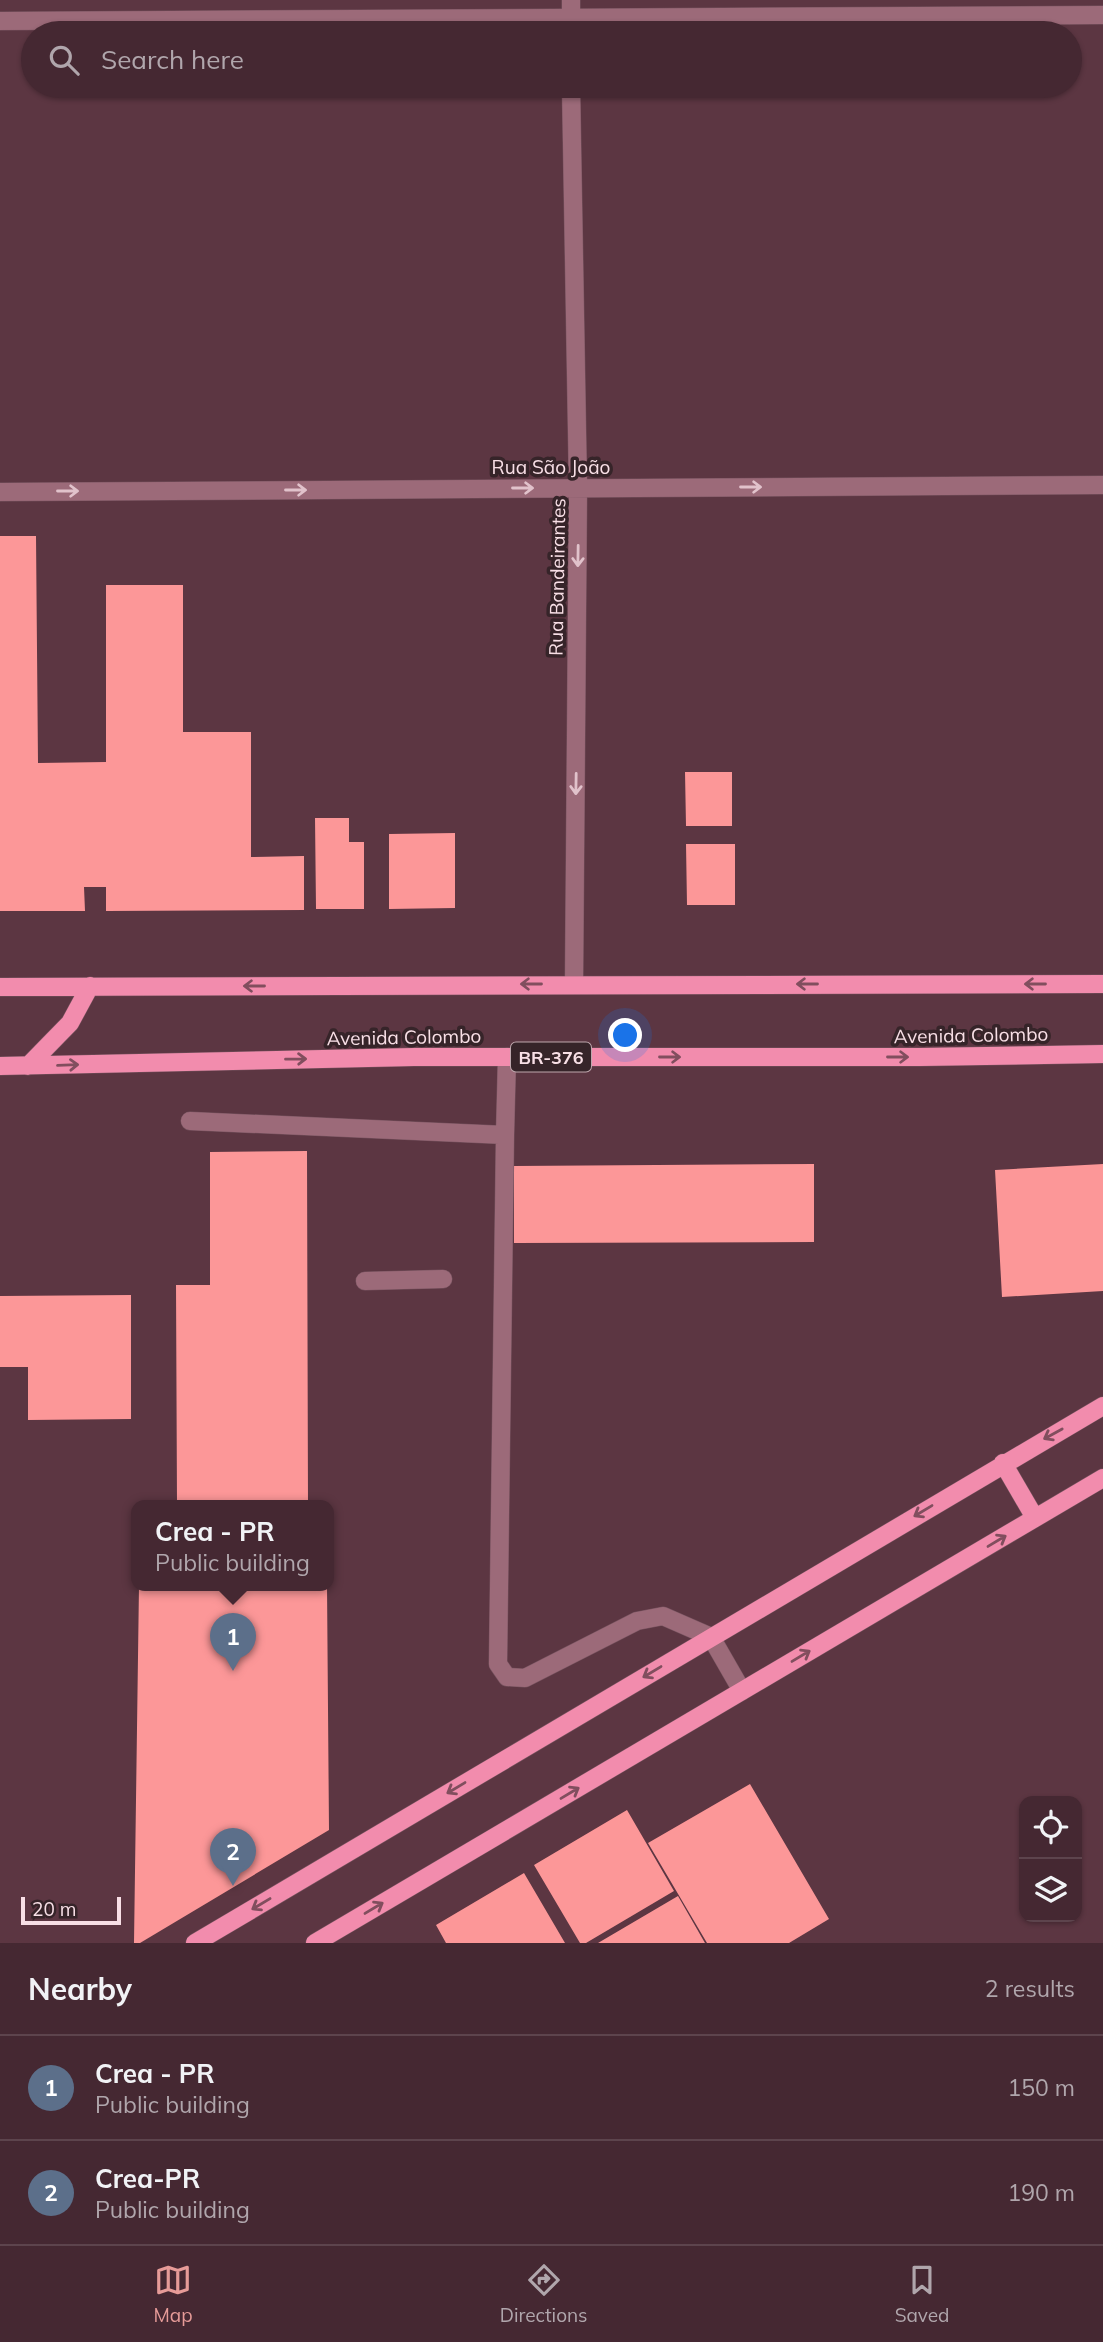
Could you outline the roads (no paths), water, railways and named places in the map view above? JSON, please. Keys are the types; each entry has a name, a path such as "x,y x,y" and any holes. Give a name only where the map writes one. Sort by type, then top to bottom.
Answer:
{"main road":[{"path":"0,987 1103,984"},
{"path":"28,1066 70,1023 90,986"},
{"name":"Avenida Colombo","path":"0,1066 507,1057 1103,1054"},
{"path":"195,1943 1103,1406"},
{"path":"1003,1463 1035,1518"},
{"path":"315,1943 1103,1478"}],"street":[{"path":"0,21 1103,15"},
{"name":"Rua Bandeirantes","path":"572,98 578,488 574,984"},
{"name":"Rua São João","path":"0,492 1103,485"},
{"path":"507,1057 498,1664 507,1677 524,1678 637,1621 663,1616 711,1637 742,1691"},
{"path":"190,1121 505,1135"},
{"path":"365,1281 443,1279"}],"place":[{"name":"Crea - PR","path":"233,1671"},
{"name":"Crea-PR","path":"233,1886"}]}
